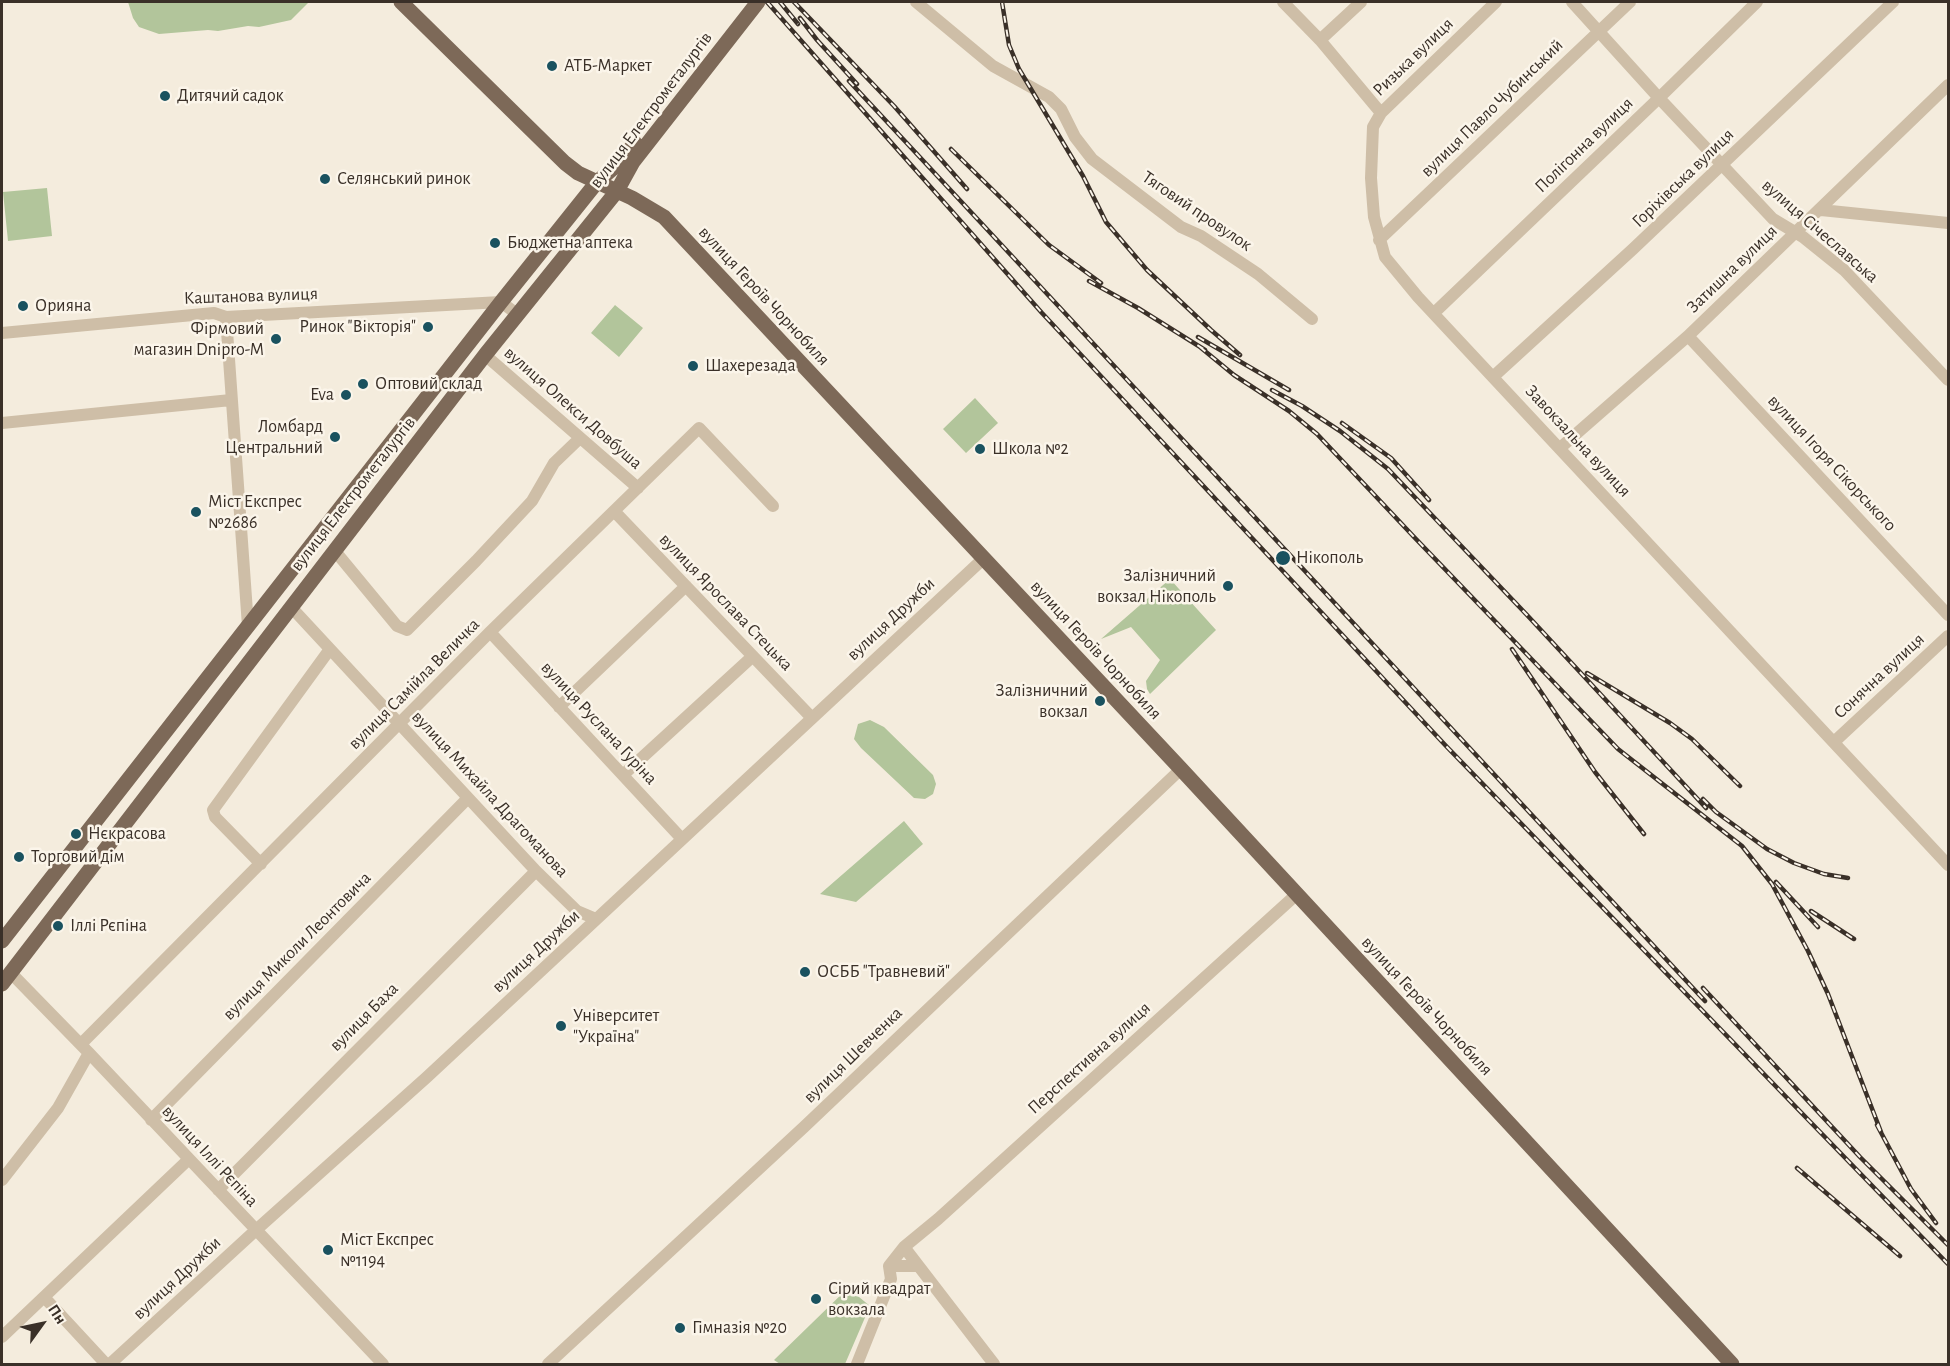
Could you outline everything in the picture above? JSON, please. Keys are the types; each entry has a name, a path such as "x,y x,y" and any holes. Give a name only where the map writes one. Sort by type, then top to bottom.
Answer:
{"main road":[{"name":"вулиця Героїв Чорнобиля","path":"401,2 565,163 578,173 617,190 664,218 1181,769 1732,1365"},
{"path":"734,25 746,2"},
{"path":"734,25 758,2"},
{"name":"вулиця Електрометалургів","path":"2,941 501,302 597,183 626,156 734,25"},
{"name":"вулиця Електрометалургів","path":"4,981 485,354 617,190 633,162 734,25"},
{"path":"2,941 22,957"}],"street":[{"name":"Тяговий провулок","path":"915,2 993,66 1049,97 1060,109 1075,137 1092,159 1181,227 1201,236 1258,274 1312,319"},
{"path":"1283,2 1320,40 1381,113"},
{"path":"1320,40 1361,2"},
{"name":"Ризька вулиця","path":"1381,113 1496,2"},
{"name":"вулиця Січеславська","path":"1572,2 1773,219 1803,237 1844,270 1948,380"},
{"name":"вулиця Павло Чубинський","path":"1379,240 1630,2"},
{"name":"Полігонна вулиця","path":"1434,313 1757,2"},
{"name":"Горіхівська вулиця","path":"1494,376 1587,293 1893,2"},
{"name":"Затишна вулиця","path":"1560,448 1688,336 1948,85"},
{"name":"Завокзальна вулиця","path":"1381,113 1373,127 1371,178 1374,217 1385,257 1434,313 1948,865"},
{"path":"1821,210 1948,223"},
{"path":"501,302 517,314"},
{"name":"Каштанова вулиця","path":"2,333 214,313 226,317 501,302"},
{"path":"226,317 248,626"},
{"name":"вулиця Ігоря Сікорського","path":"1688,336 1948,615"},
{"name":"вулиця Олекси Довбуша","path":"485,354 638,488"},
{"path":"2,423 231,400"},
{"name":"вулиця Самійла Величка","path":"2,1180 58,1108 85,1049 261,864 490,632 699,428 773,506"},
{"path":"334,551 398,626 406,630 476,561 532,501 554,463 580,438"},
{"name":"вулиця Ярослава Стецька","path":"614,511 812,718"},
{"name":"вулиця Дружби","path":"108,1365 427,1077 983,558"},
{"path":"559,707 686,585"},
{"name":"вулиця Михайла Драгоманова","path":"291,607 536,871 577,911 596,919"},
{"name":"вулиця Руслана Гуріна","path":"490,632 682,839"},
{"name":"Сонячна вулиця","path":"1834,742 1948,636"},
{"path":"261,864 215,817 213,810 330,649"},
{"path":"623,775 753,656"},
{"name":"вулиця Шевченка","path":"548,1365 804,1127 1181,769"},
{"name":"вулиця Миколи Леонтовича","path":"151,1120 468,798"},
{"name":"вулиця Баха","path":"218,1190 536,871"},
{"name":"Перспективна вулиця","path":"889,1266 904,1247 938,1219 1297,894"},
{"name":"вулиця Іллі Рєпіна","path":"4,981 85,1049 383,1365"},
{"path":"2,1337 189,1159"},
{"path":"904,1247 994,1365"},
{"path":"856,1365 891,1279 889,1266 918,1266"},
{"path":"44,1297 108,1365"}],"green space":[{"path":"128,2 309,2 291,20 259,27 159,34 139,27 133,18"},
{"path":"47,188 52,236 8,241 3,192"},
{"path":"615,305 643,328 619,357 591,333"},
{"path":"975,398 998,423 966,453 943,429"},
{"path":"1170,579 1216,630 1150,694 1146,681 1160,660 1131,627 1101,639"},
{"path":"870,720 884,727 933,775 936,784 933,794 925,799 914,798 861,748 854,739 858,724"},
{"path":"904,821 923,844 856,902 820,894"},
{"path":"848,1288 870,1306 845,1364 780,1364 774,1360"}],"railway":[{"path":"767,2 1042,313 1447,747 1948,1264"},
{"path":"780,2 798,24"},
{"path":"794,2 894,106 967,189"},
{"path":"1002,2 1009,45 1019,69 1083,176 1106,222 1147,270 1240,355"},
{"path":"800,18 857,84"},
{"path":"849,81 1705,1001"},
{"path":"951,149 1049,245 1101,283"},
{"path":"1089,281 1138,308 1205,350"},
{"path":"1198,337 1289,390"},
{"path":"1200,347 1234,375 1289,411 1317,434 1618,749 1742,846 1772,884 1808,951 1828,994 1881,1132"},
{"path":"1272,390 1340,431 1388,469 1706,808"},
{"path":"1342,423 1391,458 1429,500"},
{"path":"1512,649 1595,772 1644,834"},
{"path":"1587,673 1670,723 1692,739 1740,786"},
{"path":"1703,799 1716,812 1767,849 1794,863 1824,874 1848,878"},
{"path":"1776,882 1818,927"},
{"path":"1811,911 1854,939"},
{"path":"1703,988 1860,1157 1948,1245"},
{"path":"1877,1125 1911,1189 1936,1223"},
{"path":"1797,1168 1900,1256"}],"place":[{"name":"АТБ-Маркет","path":"552,66"},
{"name":"Дитячий садок","path":"165,96"},
{"name":"Селянський ринок","path":"325,179"},
{"name":"Бюджетна аптека","path":"495,243"},
{"name":"Орияна","path":"23,306"},
{"name":"Ринок \"Вікторія\"","path":"428,327"},
{"name":"Фірмовий магазин Dnipro-M","path":"276,339"},
{"name":"Шахерезада","path":"693,366"},
{"name":"Оптовий склад","path":"363,384"},
{"name":"Eva","path":"346,395"},
{"name":"Ломбард Центральний","path":"335,437"},
{"name":"Школа №2","path":"980,449"},
{"name":"Міст Експрес №2686","path":"196,512"},
{"name":"Нікополь","path":"1283,558"},
{"name":"Залізничний вокзал Нікополь","path":"1228,586"},
{"name":"Залізничний вокзал","path":"1100,701"},
{"name":"Нєкрасова","path":"76,834"},
{"name":"Торговий дім","path":"19,857"},
{"name":"Іллі Рєпіна","path":"58,926"},
{"name":"ОСББ \"Травневий\"","path":"805,972"},
{"name":"Університет \"Україна\"","path":"561,1026"},
{"name":"Міст Експрес №1194","path":"328,1250"},
{"name":"Сірий квадрат вокзала","path":"816,1299"},
{"name":"Гімназія №20","path":"680,1328"}]}
